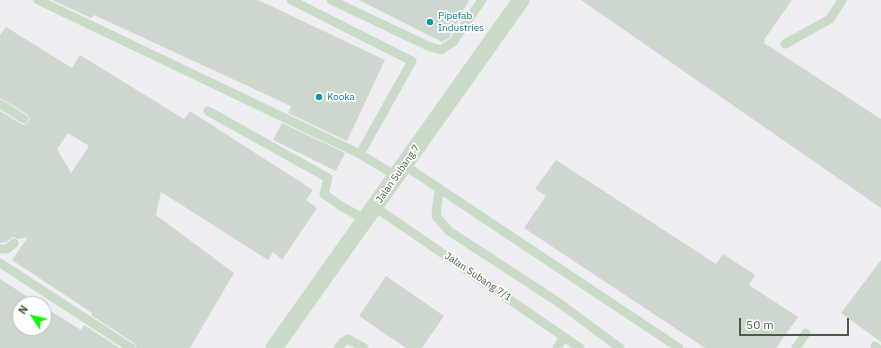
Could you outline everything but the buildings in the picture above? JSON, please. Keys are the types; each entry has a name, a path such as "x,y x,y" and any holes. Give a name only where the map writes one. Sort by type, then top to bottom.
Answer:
{"street":[{"name":"Jalan Subang 7","path":"274,348 521,0"}],"lane":[{"path":"38,0 360,154 439,188 679,348"},
{"path":"291,0 412,60 360,154"},
{"path":"330,0 428,46 441,50 453,42 482,0"},
{"path":"785,44 830,19 842,0"},
{"path":"0,104 24,119"},
{"name":"Jalan Subang 7/1","path":"208,111 328,178 324,194 341,206 370,213 580,348"},
{"path":"439,188 436,216 449,231 558,302 620,348"},
{"path":"0,249 7,249 14,243"},
{"path":"0,263 131,348"},
{"path":"796,348 806,333"},
{"path":"557,348 564,337"},
{"path":"338,348 348,339 364,348"}],"place":[{"name":"Pipefab Industries","path":"430,22"},
{"name":"Kooka","path":"319,97"}]}
